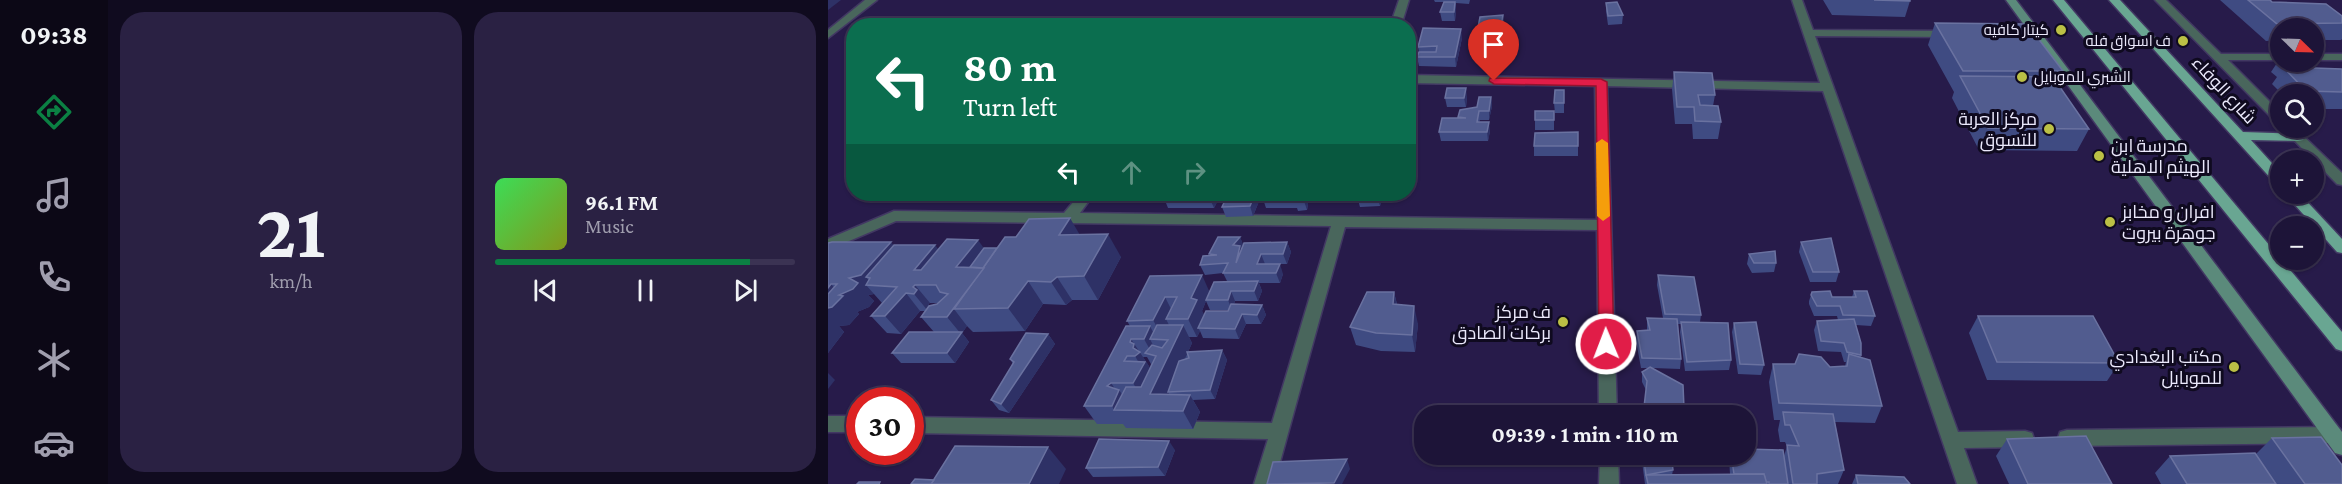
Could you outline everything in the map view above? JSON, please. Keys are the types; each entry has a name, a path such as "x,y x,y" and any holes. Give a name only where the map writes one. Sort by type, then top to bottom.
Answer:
{"main road":[{"path":"2058,0 2342,344"},
{"name":"شارع الوفاء","path":"2114,0 2270,169"},
{"path":"2240,136 2270,134"},
{"path":"2301,204 2342,249"}],"street":[{"path":"849,18 872,0"},
{"path":"1398,18 1404,0"},
{"path":"1797,0 1967,484"},
{"path":"2011,0 2031,35 2338,441"},
{"path":"2160,0 2270,109"},
{"path":"828,35 846,21"},
{"path":"1810,33 1965,34"},
{"path":"2217,57 2270,57"},
{"path":"2324,57 2342,57"},
{"path":"1416,79 1826,87"},
{"path":"1601,82 1608,405"},
{"path":"2299,138 2342,181"},
{"path":"1069,217 1082,201"},
{"path":"828,245 894,216 1604,225"},
{"path":"1264,484 1340,220"},
{"path":"828,424 846,424"},
{"path":"924,425 1280,431"},
{"path":"1950,440 2338,441"},
{"path":"1609,465 1610,484"}],"building":[{"path":"2248,0 2326,4 2342,16 2342,23 2324,23 2324,18 2270,18"},
{"path":"1444,2 1455,2 1454,12 1440,12"},
{"path":"1617,2 1623,15 1608,16 1606,3"},
{"path":"1503,15 1499,38 1476,38 1480,17"},
{"path":"1935,23 2027,24 2063,71 1963,71"},
{"path":"1423,28 1461,29 1455,57 1417,57 1419,52 1436,52 1437,46 1418,47"},
{"path":"2324,68 2342,69 2342,92 2324,92 2324,84 2299,84 2288,72 2324,72"},
{"path":"1674,72 1712,73 1715,95 1698,95 1700,105 1718,106 1721,122 1695,121 1694,107 1677,107"},
{"path":"1960,76 2053,77 2089,129 1988,128"},
{"path":"1447,88 1466,88 1464,98 1445,98"},
{"path":"1555,90 1564,90 1564,103 1554,103"},
{"path":"1479,97 1491,97 1489,111 1479,111 1477,122 1489,122 1487,132 1439,132 1442,118 1466,118 1458,117 1460,110 1477,107"},
{"path":"1535,111 1554,111 1554,120 1535,120"},
{"path":"1578,132 1578,146 1534,146 1535,133"},
{"path":"1225,201 1252,201 1250,206 1222,207"},
{"path":"1070,218 1059,235 1108,234 1084,276 1057,277 1051,282 1028,281 1008,308 954,309 1005,237 1016,237 1029,219"},
{"path":"1218,237 1240,237 1233,245 1240,246 1236,263 1244,243 1287,242 1283,254 1261,254 1257,264 1280,264 1276,273 1223,273 1228,263 1200,265 1203,256 1217,255 1209,254"},
{"path":"1831,238 1839,272 1813,272 1801,242"},
{"path":"947,239 978,240 956,267 984,268 947,317 921,317 929,306 937,304 948,294 940,292 936,285 915,285 913,287 917,290 914,294 906,293 885,316 871,316 897,287 866,285 870,278 866,277 894,245 935,245 914,270 921,270"},
{"path":"891,242 861,275 849,278 858,283 853,289 839,295 843,296 828,308 828,294 837,284 831,284 828,288 828,243"},
{"path":"984,248 997,248 983,268 970,267"},
{"path":"1775,251 1776,263 1754,263 1749,254"},
{"path":"1202,275 1191,298 1197,300 1188,319 1166,319 1177,297 1165,297 1153,320 1127,321 1150,276"},
{"path":"1658,275 1694,277 1701,315 1665,314"},
{"path":"1258,281 1254,291 1231,291 1228,300 1206,300 1214,282"},
{"path":"1830,291 1832,297 1856,297 1854,291 1867,291 1875,316 1843,315 1840,306 1817,306 1811,295 1812,292"},
{"path":"1367,292 1394,292 1393,304 1414,306 1412,335 1376,333 1350,327"},
{"path":"1231,304 1262,305 1257,315 1242,314 1235,329 1198,328 1206,311 1228,311"},
{"path":"1978,316 2093,316 2119,363 1997,362"},
{"path":"1647,318 1677,319 1681,359 1642,358 1637,331 1650,330"},
{"path":"1854,319 1861,343 1861,355 1847,352 1844,343 1821,341 1817,321"},
{"path":"1681,322 1728,323 1731,360 1687,362"},
{"path":"1756,322 1764,365 1740,364 1734,323"},
{"path":"1157,325 1183,325 1150,394 1190,395 1183,411 1114,410 1126,387 1141,387 1156,356 1145,353 1152,345 1162,348 1168,340 1150,339"},
{"path":"1126,326 1150,326 1144,339 1131,339 1130,342 1134,344 1133,348 1140,352 1135,356 1127,356 1124,361 1145,362 1133,383 1111,383 1107,386 1119,390 1112,406 1084,406"},
{"path":"909,332 962,332 947,353 892,353"},
{"path":"1026,333 1048,334 1001,404 991,400 1014,362 1010,359"},
{"path":"1222,350 1210,390 1168,392 1179,361 1189,358 1187,352"},
{"path":"1799,354 1821,357 1830,367 1847,366 1849,354 1870,360 1882,406 1779,403 1773,364 1795,364"},
{"path":"1650,367 1683,385 1684,405 1644,405 1647,381 1642,372"},
{"path":"1783,412 1833,414 1844,470 1817,474 1817,484 1793,484 1787,445 1799,446 1790,425 1785,425"},
{"path":"2086,436 2112,484 2028,484 2007,439"},
{"path":"2321,437 2342,465 2342,484 2305,484 2272,438"},
{"path":"1099,439 1169,441 1158,467 1086,468"},
{"path":"955,446 1048,447 1029,484 931,484"},
{"path":"1756,449 1783,450 1788,484 1769,484 1764,474 1734,474 1733,465 1756,465"},
{"path":"2255,453 2276,484 2187,484 2170,456"},
{"path":"1347,459 1334,483 1267,484 1273,462"},
{"path":"1645,465 1672,465 1673,470 1646,475"},
{"path":"1764,474 1767,484 1648,484 1646,475"},
{"path":"1856,475 1904,477 1910,484 1858,484"},
{"path":"915,479 934,480 931,484 911,484"},
{"path":"859,482 880,482 879,484 857,484"}],"slow traffic":[{"path":"1602,143 1603,216"}],"place":[{"name":"كيتار كافيه","path":"2061,30"},
{"name":"ف اسواق فله","path":"2183,41"},
{"name":"الشبري للموبايل","path":"2022,77"},
{"name":"مركز العربة للتسوق","path":"2049,129"},
{"name":"مدرسة ابن الهيثم الاهلية","path":"2099,156"},
{"name":"افران و مخابز جوهرة بيروت","path":"2110,222"},
{"name":"ف مركز بركات الصادق","path":"1563,322"},
{"name":"مكتب البغدادي للموبايل","path":"2234,367"}],"route":[{"path":"1494,81 1601,82 1606,344"}]}
